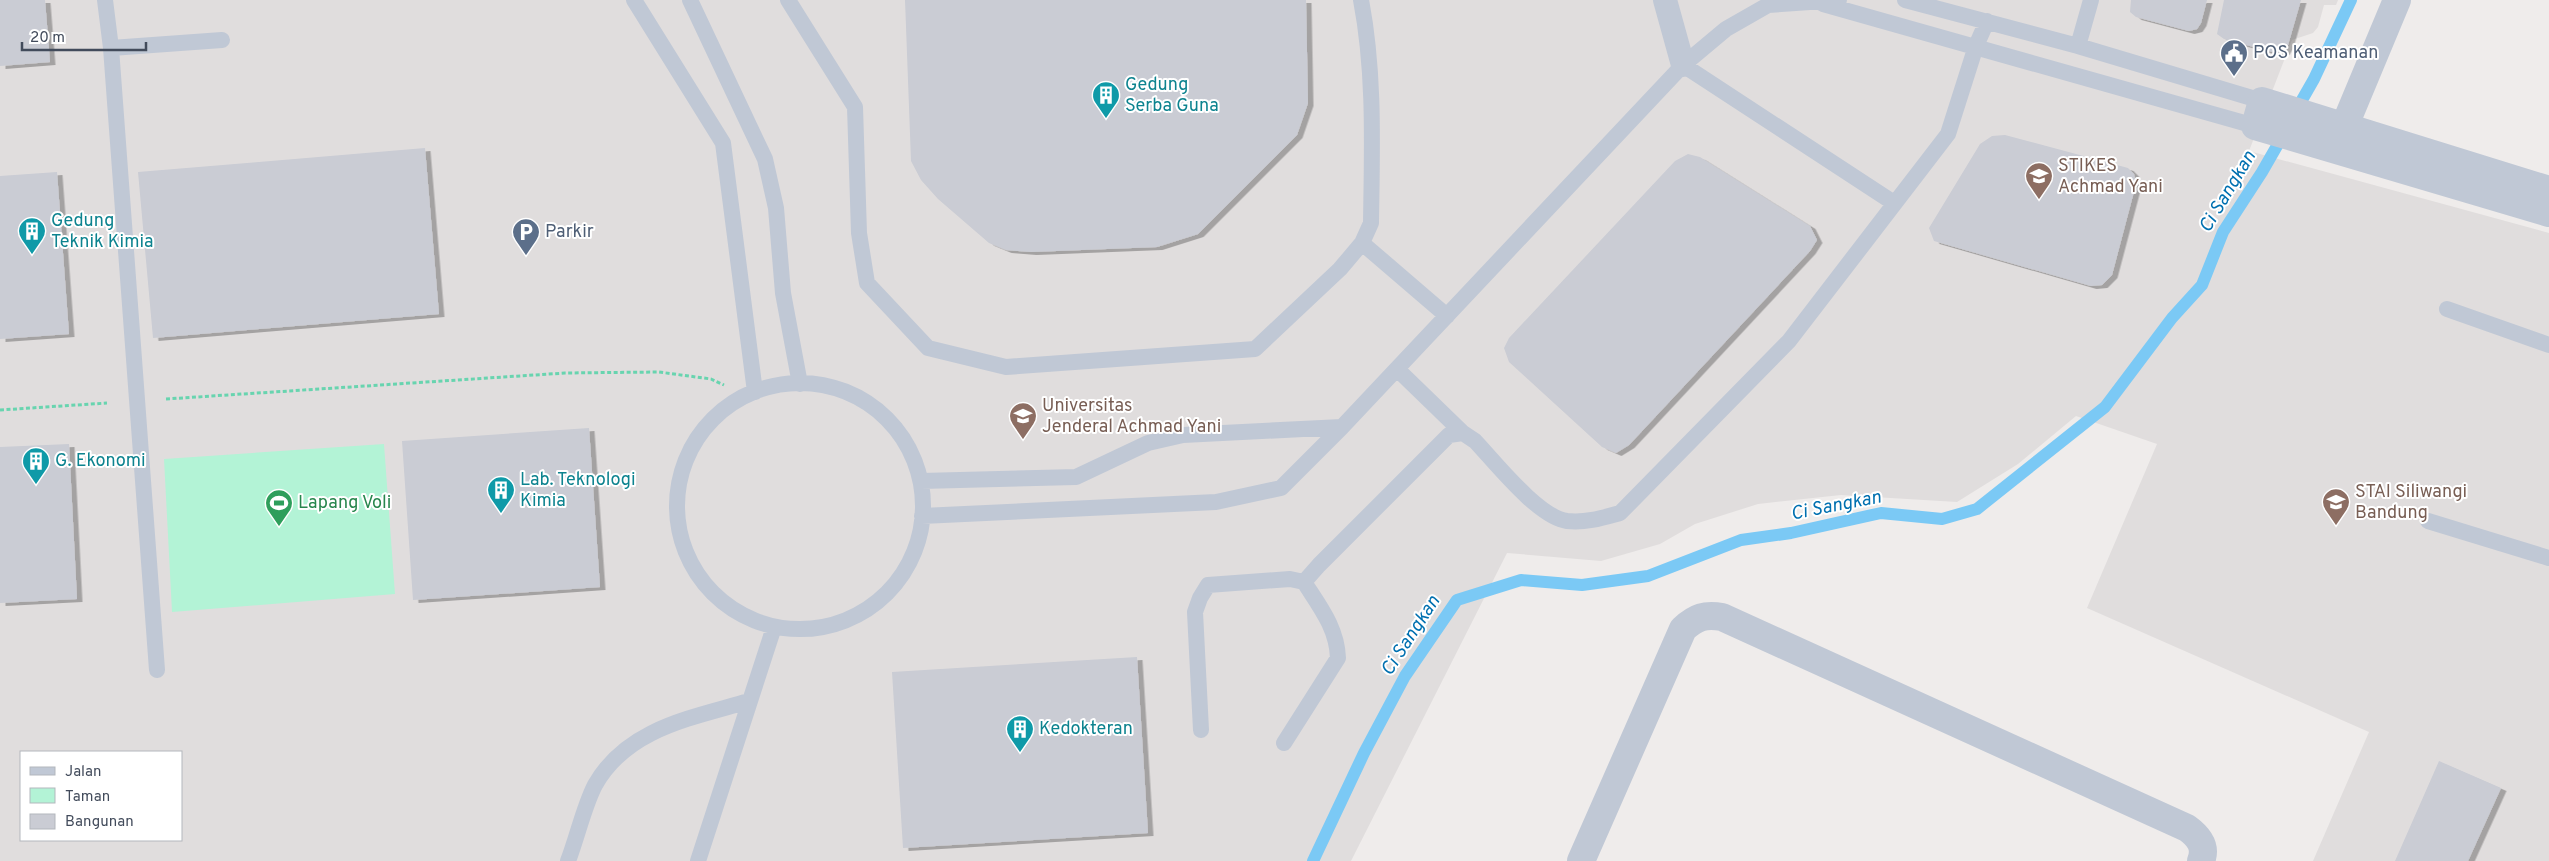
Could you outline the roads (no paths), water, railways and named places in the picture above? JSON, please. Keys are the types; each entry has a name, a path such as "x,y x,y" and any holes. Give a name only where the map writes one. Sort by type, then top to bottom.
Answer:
{"street":[{"path":"1665,0 1683,65"},
{"path":"2334,136 2397,0"},
{"path":"2266,116 2530,192 2549,213"},
{"path":"1581,861 1683,629 1694,619 1707,615 1722,617 2187,828 2199,837 2202,846 2201,861"}],"lane":[{"path":"105,0 111,48 158,670"},
{"path":"634,0 723,143 750,394"},
{"path":"690,0 765,158 776,208 783,293 800,384"},
{"path":"788,0 854,107 859,233 867,283 928,348 1006,367 1255,349 1340,269 1362,243 1371,223 1371,78 1368,38 1361,0"},
{"path":"922,516 1216,502 1281,488 1342,427 1683,65 1726,29 1768,5 1839,0"},
{"path":"1905,0 2078,46 2266,116"},
{"path":"2078,46 2090,0"},
{"path":"1814,1 1976,46 2266,116"},
{"path":"1397,369 1463,433 1475,441 1538,508 1565,521 1593,521 1620,513 1789,341 1948,134 1976,46 1988,21"},
{"path":"111,48 222,40"},
{"path":"1683,65 1894,203"},
{"path":"1362,243 1447,316"},
{"path":"2447,309 2549,345"},
{"path":"800,384 828,387 854,396 878,411 902,439 912,455 921,481 922,516 920,535 910,561 896,584 876,604 853,617 827,626 800,630 774,627 749,618 725,604 706,586 690,564 680,539 676,513 678,484 686,457 701,432 721,412 750,394 772,386 800,384"},
{"path":"921,481 1076,476 1148,443 1183,436 1342,427"},
{"path":"1304,582 1449,436 1463,433"},
{"path":"2428,521 2549,558"},
{"path":"1201,730 1196,612 1200,598 1208,584 1290,579 1304,582 1333,628 1338,642 1338,658 1284,743"},
{"path":"698,861 774,627"},
{"path":"568,861 595,786 615,758 655,730 749,701"}],"waterway":[{"name":"Ci Sangkan","path":"2294,114 2314,79 2351,0"},
{"name":"Ci Sangkan","path":"1313,861 1364,753 1405,676 1457,600 1521,580 1582,585 1648,576 1741,540 1791,533 1881,513 1942,519 1977,509 2105,407 2172,318 2202,285 2223,232 2262,172 2285,132"}],"place":[{"name":"POS Keamanan","path":"2234,77"},
{"name":"Gedung Serba Guna","path":"1106,119"},
{"name":"STIKES Achmad Yani","path":"2039,200"},
{"name":"Gedung Teknik Kimia","path":"32,255"},
{"name":"Parkir","path":"526,256"},
{"name":"Universitas Jenderal Achmad Yani","path":"1023,440"},
{"name":"G. Ekonomi","path":"36,485"},
{"name":"Lab. Teknologi Kimia","path":"501,514"},
{"name":"STAI Siliwangi Bandung","path":"2336,526"},
{"name":"Lapang Voli","path":"279,527"},
{"name":"Kedokteran","path":"1020,753"}]}
